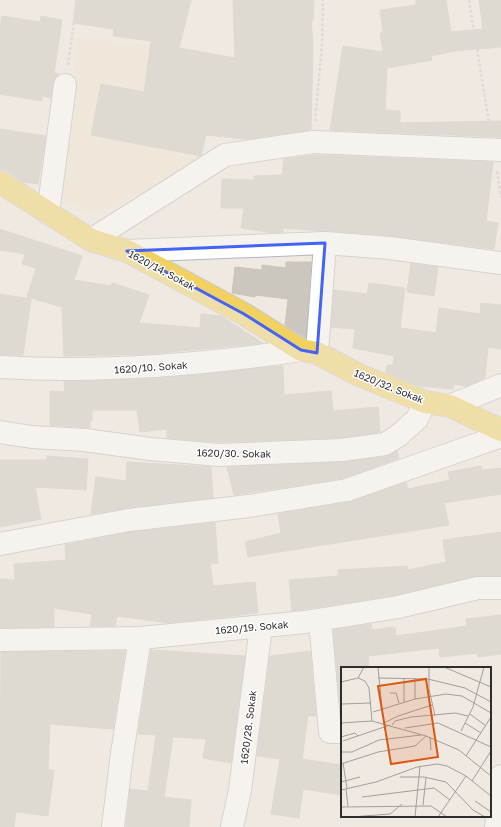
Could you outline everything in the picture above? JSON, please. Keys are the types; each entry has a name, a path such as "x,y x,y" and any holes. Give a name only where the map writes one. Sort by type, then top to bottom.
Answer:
{"main road":[{"name":"1620/14. Sokak","path":"0,182 91,240 127,250 244,314 309,352"},
{"name":"1620/32. Sokak","path":"309,352 359,375 425,402 450,406 501,430"}],"street":[{"path":"48,213 66,85"},
{"path":"91,240 225,155 313,142 498,150"},
{"path":"127,250 325,243 390,248 501,263"},
{"path":"309,352 325,243"},
{"name":"1620/10. Sokak","path":"0,367 109,370 215,362 309,352"},
{"path":"450,406 501,385"},
{"name":"1620/30. Sokak","path":"0,432 32,437 85,440 150,449 219,455 342,450 385,444 398,436 417,419 425,402"},
{"path":"0,544 129,520 249,506 347,490 501,436"},
{"name":"1620/19. Sokak","path":"0,640 140,638 261,627 398,608 478,588 501,588"},
{"path":"320,620 330,732 341,732"},
{"name":"1620/28. Sokak","path":"232,827 240,790 261,627"},
{"path":"113,827 122,754 140,638"},
{"path":"496,827 501,776"}],"path":[{"path":"66,85 77,0"},
{"path":"313,142 322,45 323,0"},
{"path":"469,0 498,150 501,198"}],"highlighted area":[{"path":"325,243 317,353 301,350 244,314 127,251"}],"shaded area":[{"path":"77,38 199,49 198,161 118,206 90,213 63,200"}],"building":[{"path":"76,0 191,0 179,48 235,58 233,0 314,0 313,21 311,21 313,43 311,130 245,139 206,135 201,156 91,135 101,84 144,92 151,41 113,36 114,29 73,23"},
{"path":"416,0 446,0 451,32 483,29 479,0 501,0 501,47 454,51 431,56 432,60 387,68 385,110 400,111 400,123 501,121 501,137 330,130 343,46 383,52 380,33 383,33 380,10 416,5"},
{"path":"2,16 40,22 41,16 62,20 54,73 59,74 53,83 51,98 42,96 42,101 0,94 0,28"},
{"path":"0,129 46,136 38,184 23,182 7,171 0,170"},
{"path":"314,155 493,162 486,221 498,223 494,249 392,236 326,231 283,228 283,232 273,233 241,228 244,208 221,208 222,179 254,180 254,176 282,175 284,159"},
{"path":"0,229 82,256 74,280 111,286 112,283 149,295 139,323 200,328 201,314 221,316 263,343 150,354 64,356 62,307 27,297 36,268 22,264 25,254 0,250"},
{"path":"286,262 311,262 306,338 285,325 288,299 255,295 255,297 232,293 235,267 262,270 262,265 286,268"},
{"path":"411,263 438,267 434,296 407,292"},
{"path":"369,283 405,288 400,328 436,333 439,308 480,314 481,303 501,305 501,349 488,347 485,378 467,386 454,384 453,389 419,386 386,373 387,365 393,365 394,356 353,348 355,329 331,327 334,290 367,294"},
{"path":"0,294 31,299 23,355 0,355"},
{"path":"283,366 284,395 331,391 333,411 378,407 380,432 341,438 219,442 167,438 167,429 140,432 137,410 92,410 92,421 90,421 90,428 50,425 50,391 65,392 64,381 152,379"},
{"path":"397,451 399,458 344,478 234,495 227,467 344,462 387,456"},
{"path":"47,456 88,459 86,490 35,487 41,519 0,527 0,460 47,460"},
{"path":"127,462 211,467 213,498 91,514 96,477 126,481"},
{"path":"481,466 482,470 501,468 501,494 444,503 449,525 248,557 245,542 281,533 278,514 349,502 406,482 408,489 450,480 448,472"},
{"path":"215,523 218,563 210,564 213,586 255,582 258,613 169,623 117,616 115,626 90,626 92,614 54,608 54,627 0,628 0,579 15,580 14,564 66,560 65,545 131,532"},
{"path":"501,532 501,576 475,576 396,595 292,611 289,580 338,576 338,570 408,566 408,570 446,562 443,540"},
{"path":"501,615 501,654 478,657 477,653 440,657 439,648 368,656 369,667 341,667 341,715 333,630 371,624 372,630 395,627 396,636 467,626 466,619"},
{"path":"151,650 245,656 231,763 203,758 206,739 173,737 164,797 191,800 189,827 126,827 130,789 148,791 156,735 138,734"},
{"path":"125,651 113,729 50,724 48,770 54,770 48,816 16,812 14,827 0,827 1,652"},
{"path":"310,651 316,716 308,716 302,759 341,765 341,795 303,789 299,818 271,814 280,759 257,756 270,656"}]}
